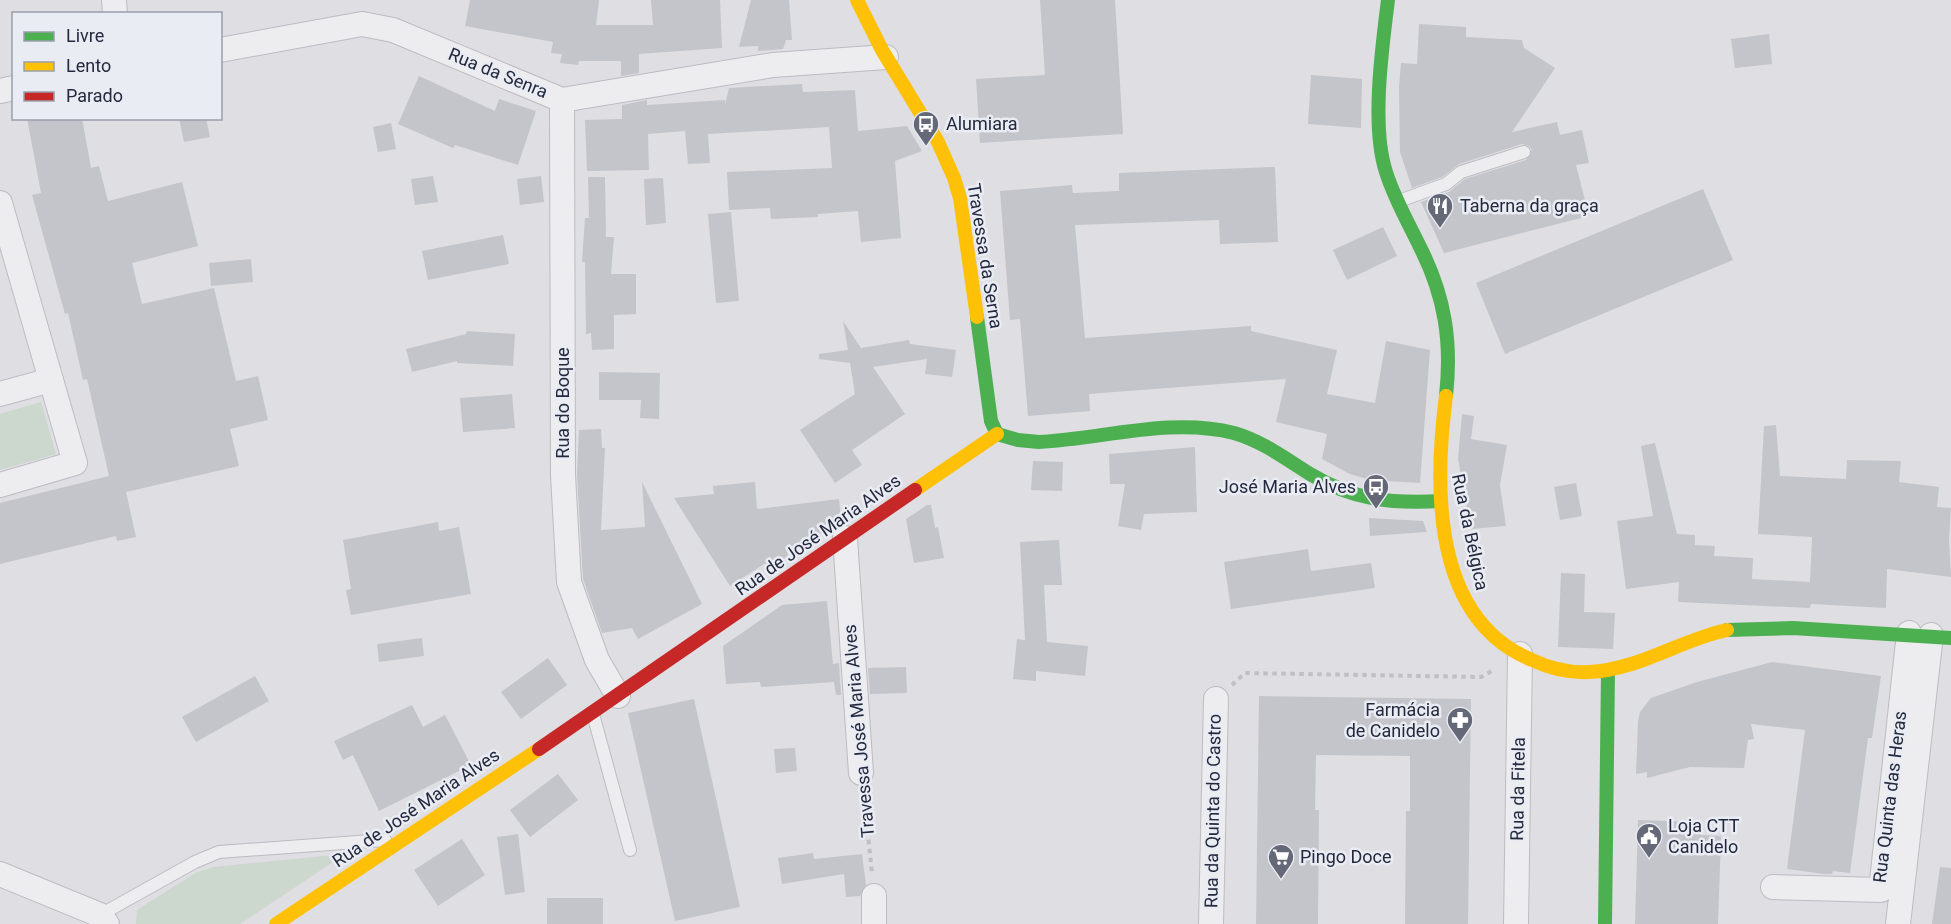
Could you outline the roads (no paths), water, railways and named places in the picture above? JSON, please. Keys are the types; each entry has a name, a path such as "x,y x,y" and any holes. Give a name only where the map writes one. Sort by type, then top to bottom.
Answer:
{"street":[{"name":"Travessa da Serna","path":"857,0 886,57 920,108 953,170 960,198 992,421 997,434"},
{"name":"Rua da Bélgica","path":"1388,0 1380,135 1384,168 1436,279 1448,330 1438,450 1441,501 1461,592 1475,617 1491,635 1520,654 1545,667 1572,672 1608,671 1658,656 1692,641 1726,630 1763,627 1930,636"},
{"name":"Rua da Senra","path":"222,50 362,24 393,30 562,100 773,65 886,57"},
{"name":"Rua do Boque","path":"562,100 563,475 569,582 597,660 618,696"},
{"path":"0,203 75,463 0,485"},
{"path":"0,394 51,380"},
{"path":"997,434 1014,441 1052,441 1189,427 1223,430 1252,440 1343,492 1375,500 1409,503 1441,501"},
{"name":"Rua de José Maria Alves","path":"276,924 618,696 997,434"},
{"name":"Travessa José Maria Alves","path":"845,538 861,774"},
{"name":"Rua Quinta das Heras","path":"1773,887 1881,890 1930,636"},
{"name":"Rua Quinta das Heras","path":"1899,924 1930,636"},
{"name":"Rua da Fitela","path":"1516,924 1520,654"},
{"path":"1605,924 1608,671"},
{"name":"Rua da Quinta do Castro","path":"1211,924 1216,699"},
{"path":"0,874 103,920"},
{"path":"874,896 874,924"}],"lane":[{"path":"1398,201 1446,184 1461,172 1524,152"},
{"path":"593,712 630,850"},
{"path":"103,920 195,862 219,852 401,839"}],"place":[{"name":"Alumiara","path":"926,147"},
{"name":"Taberna da graça","path":"1440,229"},
{"name":"José Maria Alves","path":"1376,510"},
{"name":"Farmácia de Canidelo","path":"1460,743"},
{"name":"Loja CTT Canidelo","path":"1649,859"},
{"name":"Pingo Doce","path":"1281,880"}]}
